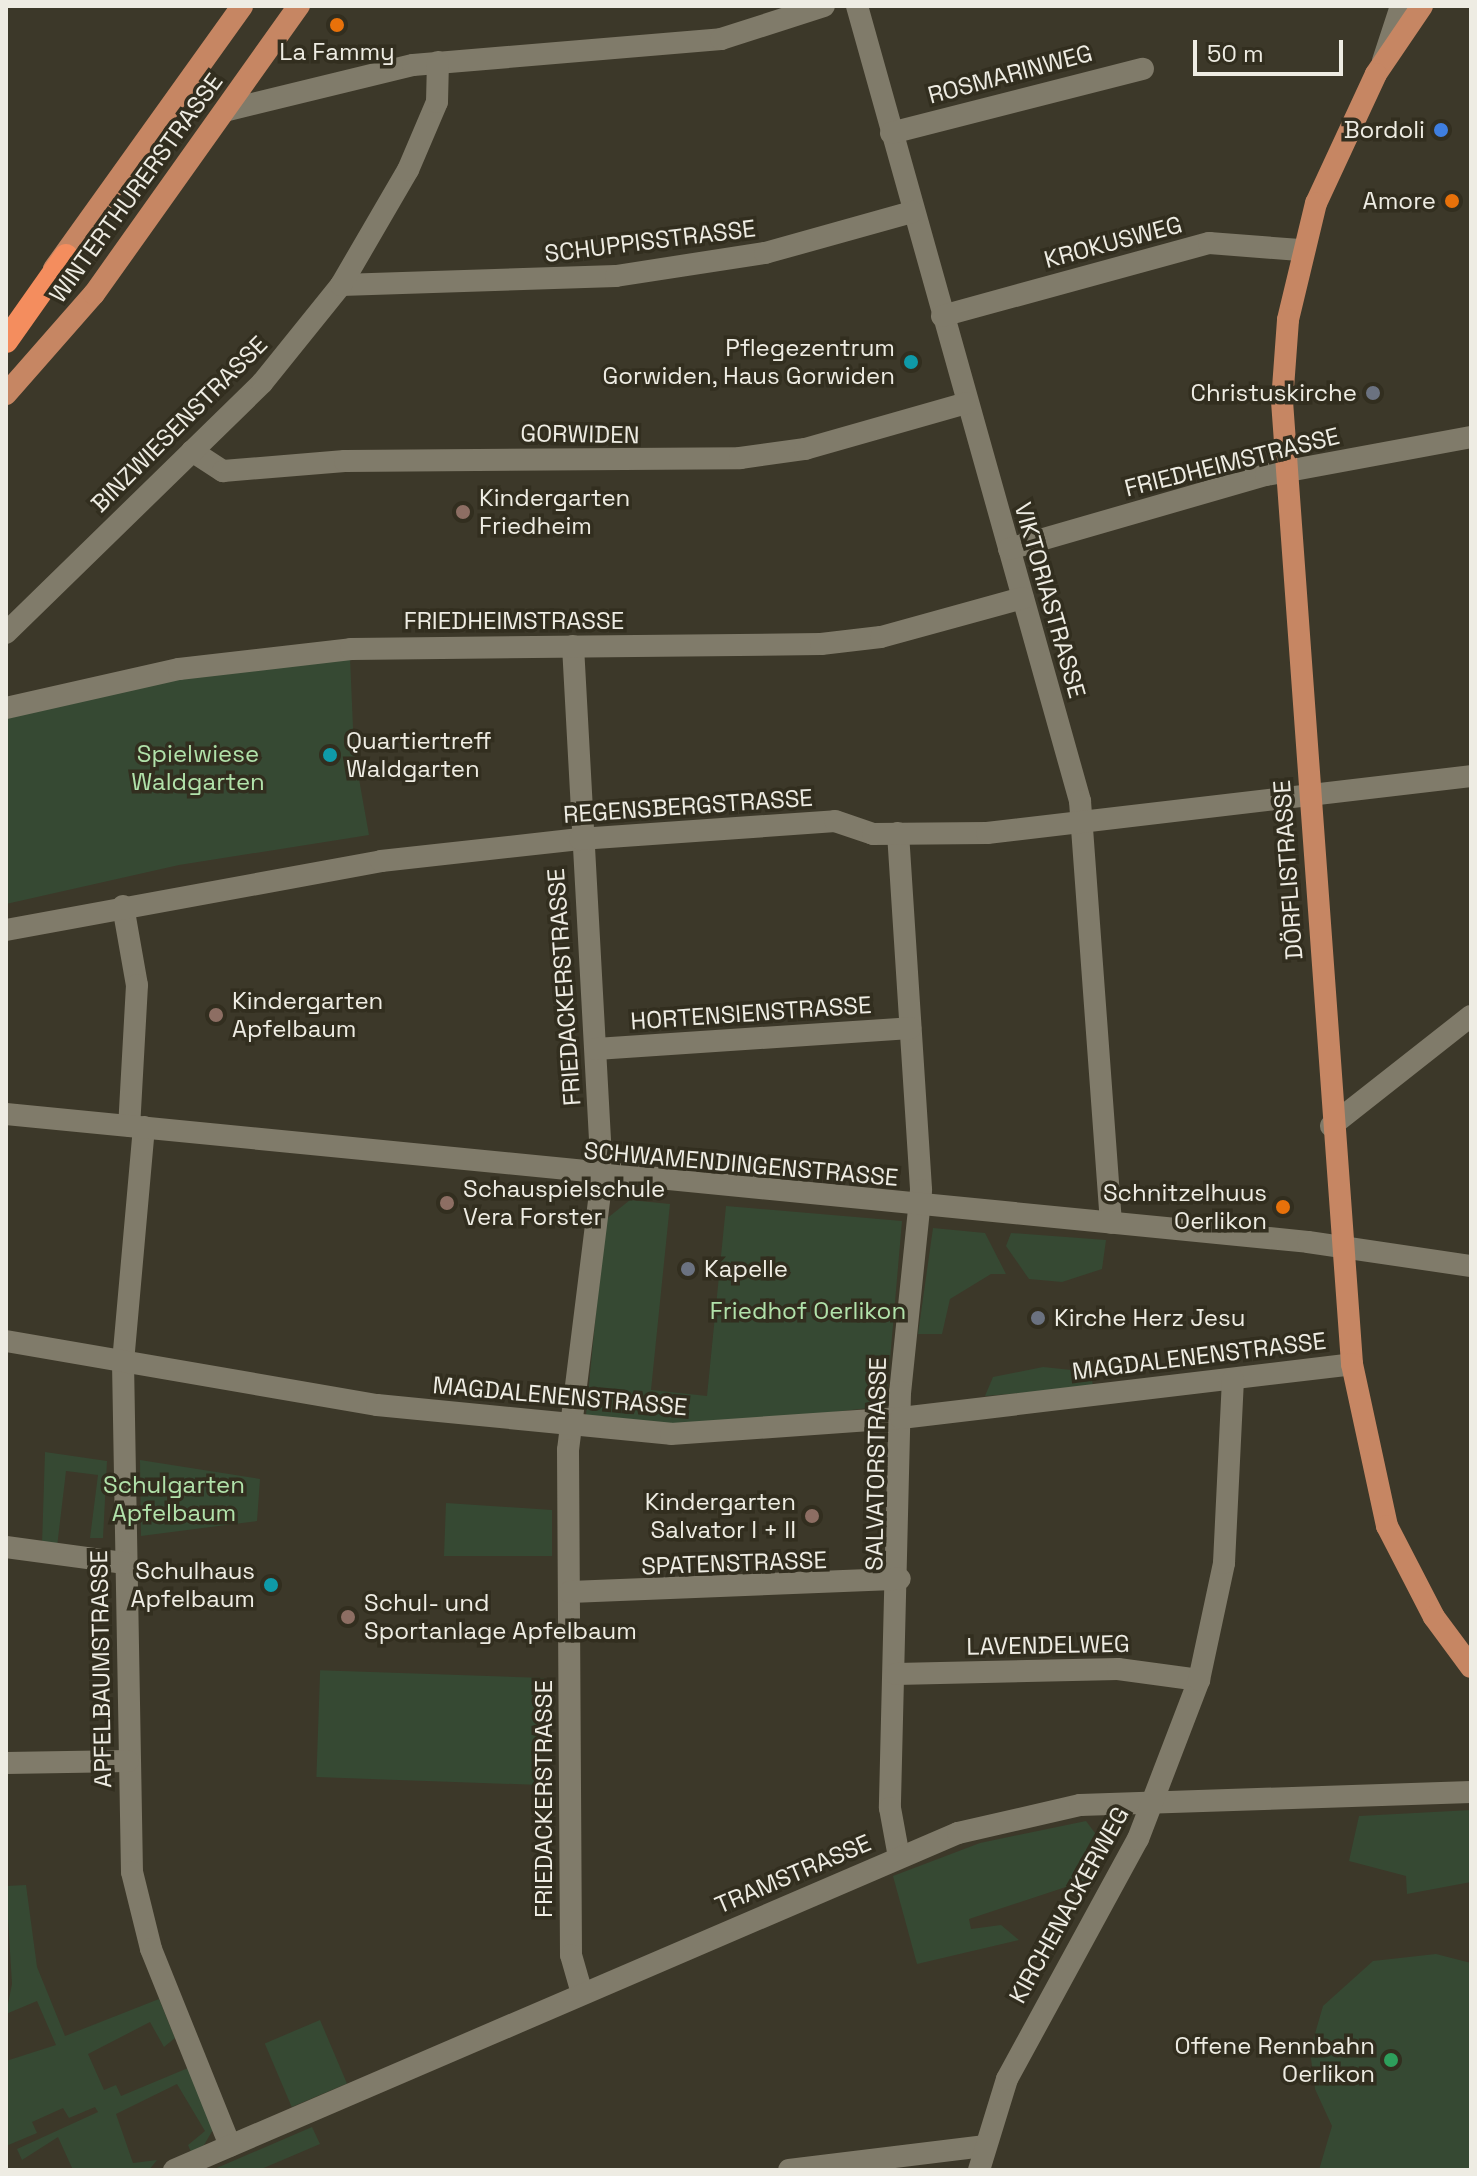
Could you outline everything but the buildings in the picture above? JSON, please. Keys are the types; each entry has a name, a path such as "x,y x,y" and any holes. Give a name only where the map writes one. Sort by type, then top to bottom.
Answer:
{"highway":[{"path":"6,341 66,256"}],"main road":[{"name":"WINTERTHURERSTRASSE","path":"6,319 66,256 242,6"},
{"name":"WINTERTHURERSTRASSE","path":"6,394 94,294 228,110 299,6"},
{"name":"DÖRFLISTRASSE","path":"1422,6 1383,61 1328,170 1300,250 1283,363 1285,471 1340,1247 1352,1364 1387,1526 1434,1617 1471,1667"}],"street":[{"path":"228,110 351,76 438,62 643,51 721,39 824,6"},
{"name":"VIKTORIASTRASSE","path":"857,6 1083,824 1111,1223"},
{"path":"1383,61 1401,6"},
{"name":"BINZWIESENSTRASSE","path":"6,633 262,383 341,285 408,170 437,102 438,62"},
{"name":"ROSMARINWEG","path":"891,133 1143,69"},
{"name":"SCHUPPISSTRASSE","path":"341,285 616,276 765,253 912,212"},
{"name":"KROKUSWEG","path":"942,316 1209,243 1300,250"},
{"name":"GORWIDEN","path":"192,451 223,471 345,461 740,458 805,449 967,403"},
{"name":"FRIEDHEIMSTRASSE","path":"1009,549 1285,471 1471,437"},
{"name":"FRIEDHEIMSTRASSE","path":"6,708 77,687 271,655 435,647 821,644 881,637 1023,598"},
{"name":"FRIEDACKERSTRASSE","path":"573,646 580,839 602,1177 571,1428 571,1955 582,1993"},
{"name":"REGENSBERGSTRASSE","path":"6,930 123,906 381,861 580,839 835,821 898,833 1083,824 1471,776"},
{"name":"SALVATORSTRASSE","path":"898,833 918,1207 901,1418 900,1579 890,1808 899,1857"},
{"name":"APFELBAUMSTRASSE","path":"123,906 137,985 136,1126 123,1362 128,1761 139,1912 230,2146"},
{"path":"1331,1126 1471,1016"},
{"name":"HORTENSIENSTRASSE","path":"596,1049 910,1028"},
{"name":"SCHWAMENDINGENSTRASSE","path":"6,1114 602,1177 1111,1223 1340,1247 1471,1266"},
{"name":"MAGDALENENSTRASSE","path":"6,1341 123,1362 571,1428 704,1434 901,1418 1352,1364"},
{"name":"KIRCHENACKERWEG","path":"979,2170 984,2146 1037,2017 1154,1802 1199,1680 1224,1563 1233,1379"},
{"path":"6,1547 125,1563"},
{"name":"SPATENSTRASSE","path":"570,1592 900,1579"},
{"name":"LAVENDELWEG","path":"896,1674 1118,1669 1199,1680"},
{"path":"6,1763 128,1761"},
{"name":"TRAMSTRASSE","path":"174,2170 899,1857 1018,1817 1154,1802 1471,1792"},
{"path":"789,2170 984,2146"}],"green space":[{"name":"Spielwiese Waldgarten","path":"350,657 354,751 369,835 179,865 6,904 6,718 183,676"},
{"name":"Friedhof Oerlikon","path":"630,1200 670,1204 651,1390 707,1396 726,1206 902,1221 886,1406 703,1427 586,1415 605,1220"},
{"path":"933,1228 985,1233 1006,1274 991,1274 950,1299 942,1334 918,1334"},
{"path":"1011,1233 1106,1240 1102,1269 1062,1282 1029,1279 1006,1246"},
{"path":"1043,1367 1091,1372 1093,1387 985,1396 993,1377"},
{"path":"45,1452 107,1461 103,1538 90,1538 98,1475 66,1471 57,1547 42,1545"},
{"name":"Schulgarten Apfelbaum","path":"140,1460 260,1479 257,1521 141,1536"},
{"path":"446,1503 552,1510 552,1556 444,1556"},
{"path":"320,1670 544,1678 540,1785 316,1777"},
{"path":"1471,1810 1471,1882 1407,1894 1406,1876 1349,1861 1359,1816"},
{"path":"1086,1821 1101,1841 1090,1879 969,1919 971,1929 1001,1925 1019,1940 917,1964 893,1876 980,1843"},
{"path":"26,1885 37,1967 65,2036 159,1999 175,2038 164,2047 150,2022 88,2054 104,2090 116,2085 121,2096 188,2068 214,2128 204,2145 191,2152 188,2145 205,2131 177,2084 116,2114 133,2163 157,2160 149,2170 73,2170 58,2137 22,2160 17,2149 98,2112 95,2107 69,2118 63,2108 32,2122 37,2133 6,2146 6,2061 56,2045 37,2001 6,2014 12,1984 6,1886"},
{"name":"Offene Rennbahn Oerlikon","path":"1436,1954 1471,1963 1471,2170 1319,2170 1332,2126 1315,2089 1310,2051 1323,2006 1373,1961"},
{"path":"320,2020 347,2084 292,2107 265,2043"},
{"path":"312,2127 320,2144 259,2170 212,2170"}],"tram line":[{"path":"1471,43 1471,139"}],"place":[{"name":"La Fammy","path":"337,25"},
{"name":"Bordoli","path":"1441,130"},
{"name":"Amore","path":"1452,201"},
{"name":"Pflegezentrum Gorwiden, Haus Gorwiden","path":"911,362"},
{"name":"Christuskirche","path":"1373,393"},
{"name":"Kindergarten Friedheim","path":"463,512"},
{"name":"Quartiertreff Waldgarten","path":"330,755"},
{"name":"Kindergarten Apfelbaum","path":"216,1015"},
{"name":"Schauspielschule Vera Forster","path":"447,1203"},
{"name":"Schnitzelhuus Oerlikon","path":"1283,1207"},
{"name":"Kapelle","path":"688,1269"},
{"name":"Kirche Herz Jesu","path":"1038,1318"},
{"name":"Kindergarten Salvator I + II","path":"812,1516"},
{"name":"Schulhaus Apfelbaum","path":"271,1585"},
{"name":"Schul- und Sportanlage Apfelbaum","path":"348,1617"},
{"name":"Offene Rennbahn Oerlikon","path":"1391,2060"}]}
